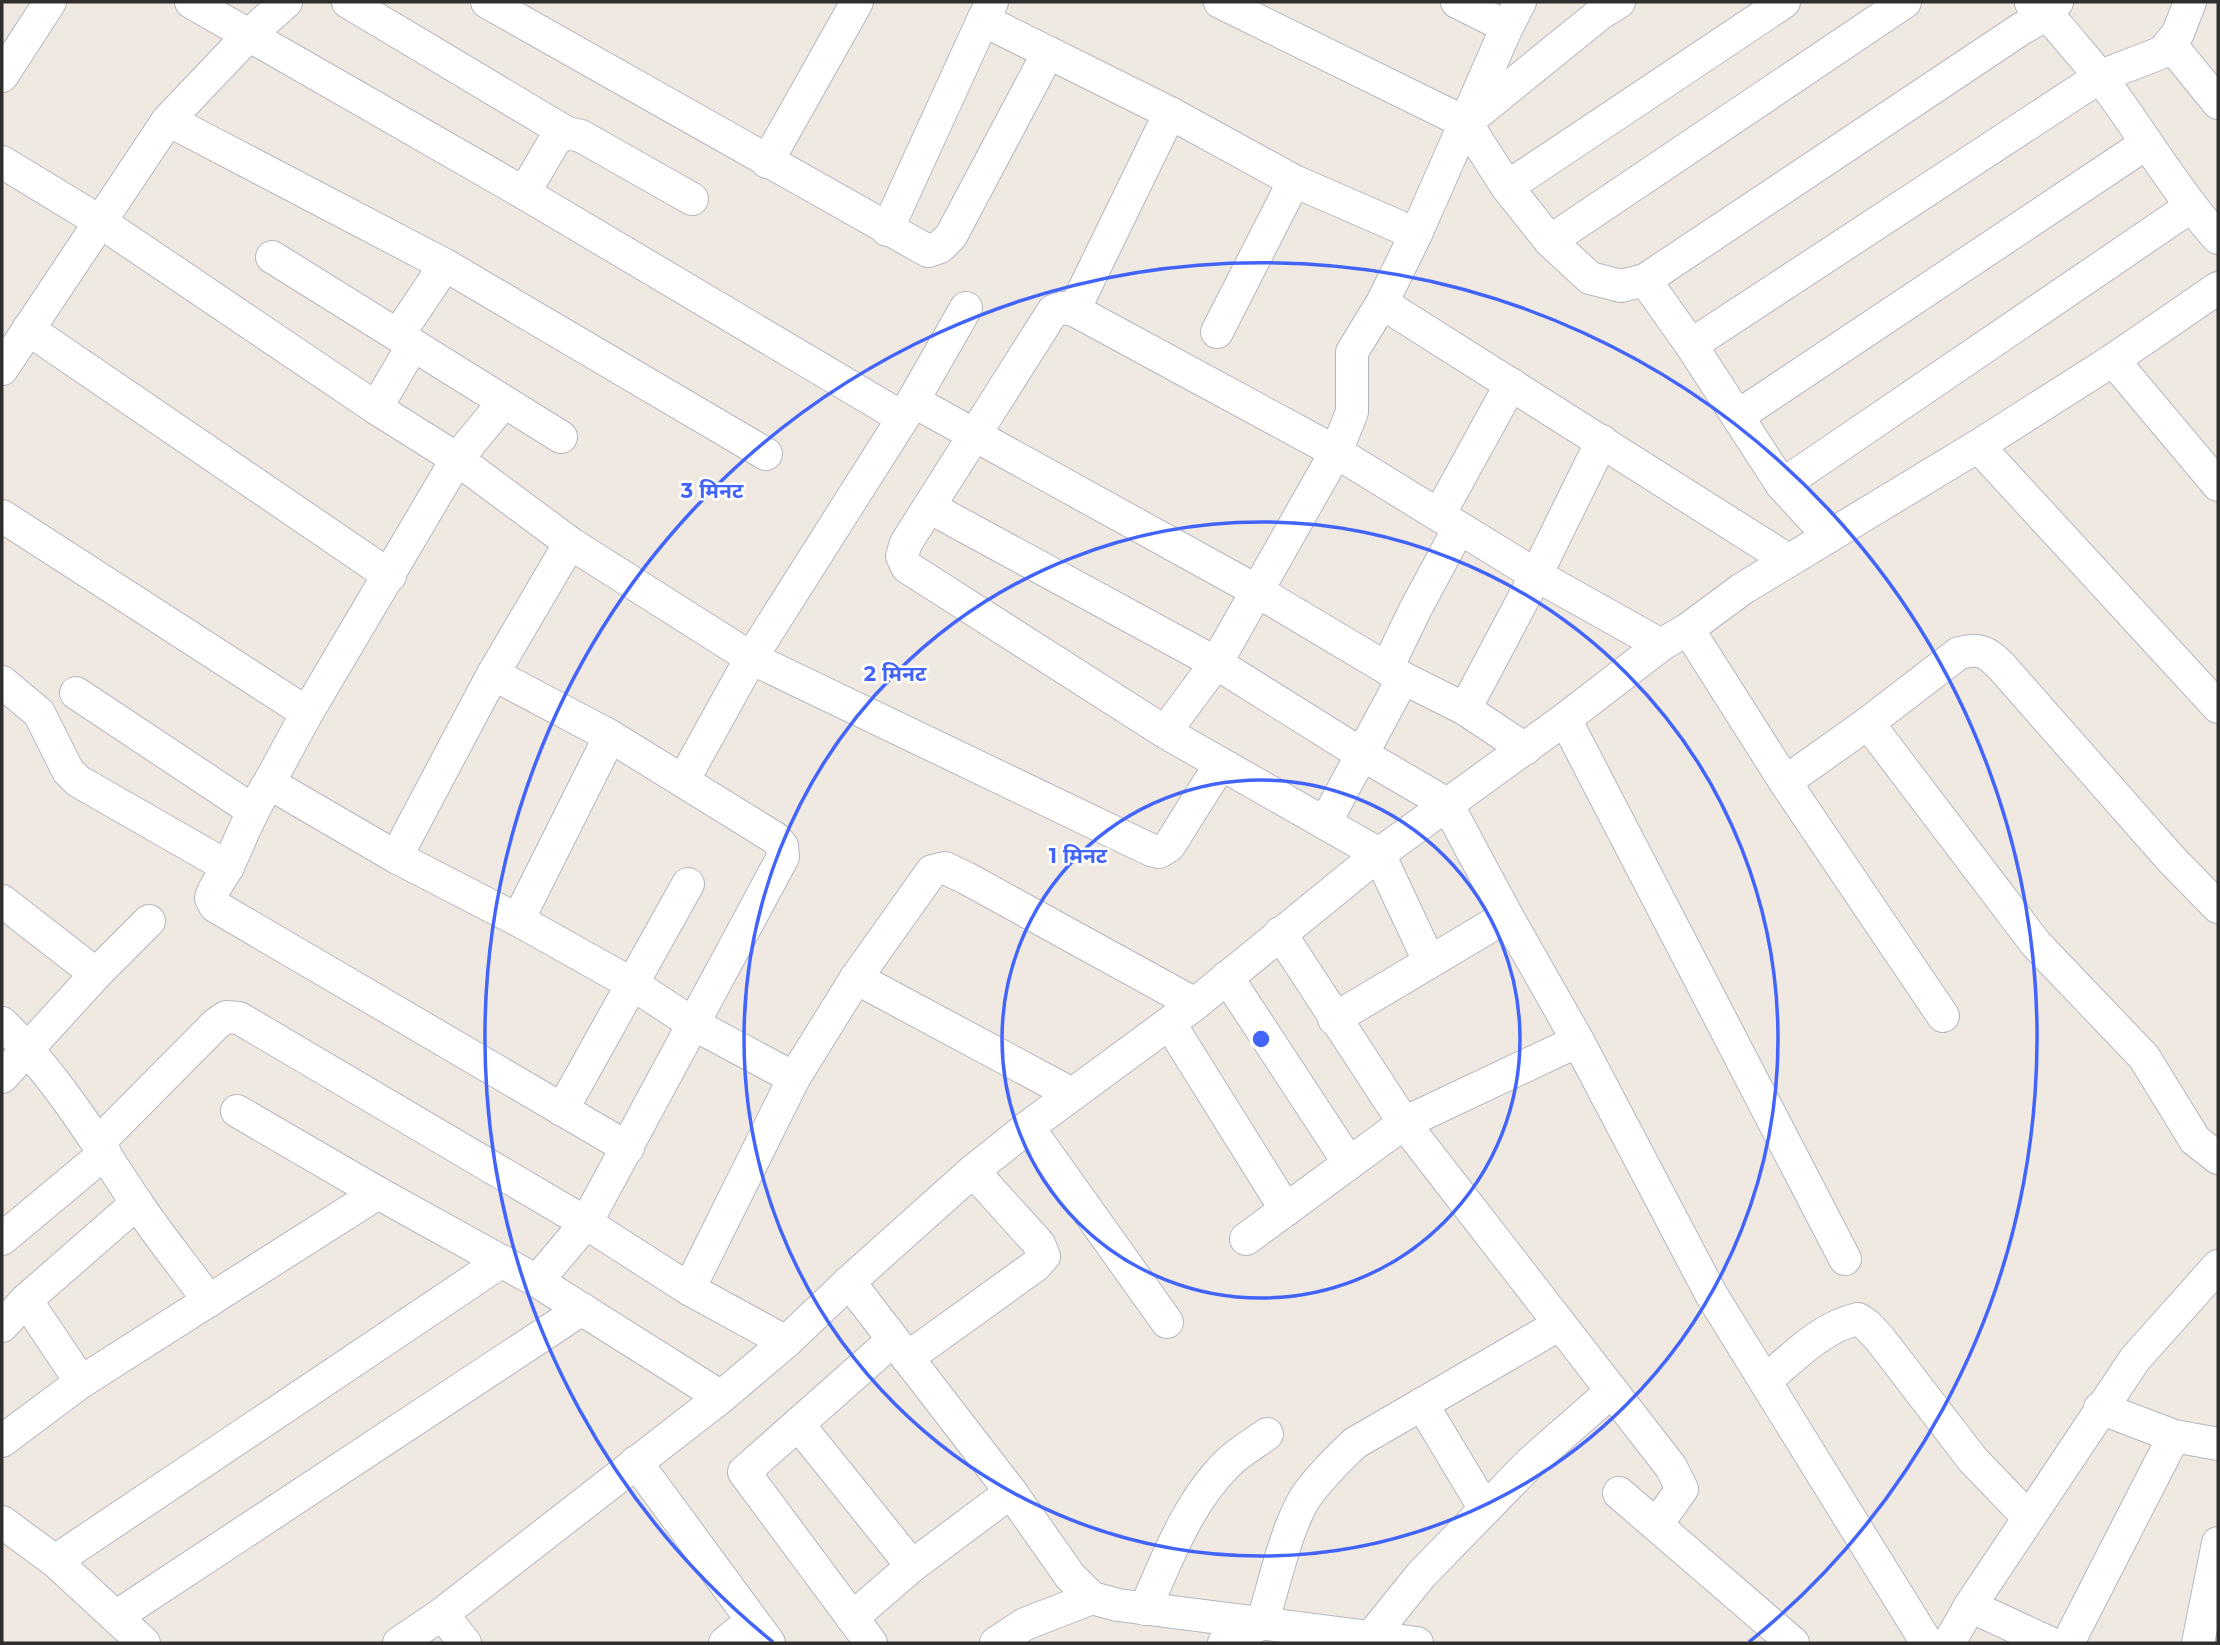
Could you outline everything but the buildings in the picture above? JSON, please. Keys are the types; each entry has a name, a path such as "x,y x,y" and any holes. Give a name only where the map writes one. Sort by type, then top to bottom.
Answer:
{"street":[{"path":"2,76 50,2"},
{"path":"191,2 908,410 974,435 1257,591 1395,673 1465,709 1525,749"},
{"path":"4,358 28,329 168,120 249,35 286,2"},
{"path":"348,2 567,133 582,136 692,199"},
{"path":"487,2 928,251 940,247 951,236 1048,53"},
{"path":"767,162 857,2"},
{"path":"1220,2 1465,123 1507,187 1550,241 1590,278 1621,286 1645,280 2021,29 2044,6 2101,76 2190,207 2218,238"},
{"path":"1165,732 1216,663 1336,452 1352,412 1352,352 1382,303 1416,234 1514,15 1457,2"},
{"path":"1507,187 1784,2"},
{"path":"1550,241 1905,2"},
{"path":"1690,345 2101,76 2162,52 2171,45 2178,33 2190,2"},
{"path":"1465,123 1609,5"},
{"path":"887,230 988,11 1048,53 1170,113 1294,181 1416,234"},
{"path":"2171,45 2218,103"},
{"path":"1074,310 1170,113"},
{"path":"168,120 445,265 766,454"},
{"path":"524,193 555,140 567,133"},
{"path":"1738,416 2147,142"},
{"path":"2,162 99,221 376,408 457,459 570,543 751,658 1159,852 1169,846 1220,765"},
{"path":"1217,332 1294,181"},
{"path":"1782,485 2190,207"},
{"path":"272,257 561,436"},
{"path":"376,408 405,340 445,265"},
{"path":"1645,280 1782,485 1829,536"},
{"path":"399,1643 442,1614 721,1396 786,1342 973,1171 1072,1094 1170,1024 1379,854 1674,637 1788,560 1978,446 2113,360 2218,288"},
{"path":"1382,303 1788,560"},
{"path":"683,782 751,658 908,410 966,308"},
{"path":"1429,961 1379,854 1165,732 907,567 902,556 906,543 1053,311 1062,308 1074,310 1336,452 1536,575 1674,637 1785,782 1944,1016"},
{"path":"28,329 390,576"},
{"path":"2113,360 2218,485"},
{"path":"1325,823 1363,755 1449,522 1511,384"},
{"path":"504,401 457,459 307,713 251,810 228,867 211,898 215,906 628,1147"},
{"path":"1465,709 1536,575 1602,441"},
{"path":"1978,446 2218,707"},
{"path":"929,507 1216,663 1447,804 1578,1041 1711,1294 1927,1643"},
{"path":"2,516 307,713"},
{"path":"397,857 493,674 570,543"},
{"path":"1785,782 1959,653 1985,651 2171,859 2218,907"},
{"path":"493,674 610,736 775,838 782,846 783,857 586,1223 537,1281"},
{"path":"2,682 39,713 68,771 78,781 228,867"},
{"path":"76,693 251,810"},
{"path":"1565,719 1845,1259"},
{"path":"1868,723 2036,944 2144,1057 2195,1140 2218,1158"},
{"path":"518,920 610,736"},
{"path":"269,783 397,857 634,985 695,1024 794,1078"},
{"path":"689,1289 794,1078 856,978 932,872 945,868 1195,1004"},
{"path":"562,1110 688,884"},
{"path":"2,901 96,974"},
{"path":"1334,1019 1507,916"},
{"path":"2,1077 96,974 149,922"},
{"path":"1280,933 1404,1123 1671,1466 1682,1489 1657,1524"},
{"path":"1227,977 1349,1163"},
{"path":"856,978 1072,1094"},
{"path":"2,1239 102,1147 216,1024 226,1017 239,1018 586,1223 689,1289 786,1342"},
{"path":"2,1023 28,1048 102,1147 137,1203 209,1301"},
{"path":"1170,1024 1286,1210"},
{"path":"1246,1239 1404,1123 1578,1041"},
{"path":"237,1111 377,1193 537,1281 721,1396"},
{"path":"1028,1127 1167,1321"},
{"path":"871,1643 744,1472 798,1424 900,1349 1035,1266 1044,1256 1039,1244 973,1171"},
{"path":"2,1441 81,1382 377,1193"},
{"path":"2,1326 26,1300 137,1203"},
{"path":"55,1561 502,1261"},
{"path":"1949,1643 1970,1606 2100,1408 2158,1330 2218,1266"},
{"path":"849,1282 1011,1492 1070,1577 1092,1598 1118,1605 1284,1631 1415,1643"},
{"path":"26,1300 81,1382"},
{"path":"117,1616 582,1309"},
{"path":"1765,1381 1817,1337 1836,1326 1858,1319 1881,1339 1973,1460 2028,1517"},
{"path":"1284,1631 1295,1518 1307,1496 1334,1463 1355,1443 1560,1324"},
{"path":"1371,1637 1421,1575 1531,1462 1612,1391"},
{"path":"1422,1404 1485,1509"},
{"path":"2100,1408 2174,1436 2218,1444"},
{"path":"798,1424 912,1566"},
{"path":"1145,1609 1176,1540 1208,1485 1229,1462 1267,1434"},
{"path":"2068,1643 2174,1436"},
{"path":"636,1462 760,1632 725,1643"},
{"path":"852,1618 912,1566 1011,1492"},
{"path":"1619,1493 1793,1643"},
{"path":"2,1522 55,1561 144,1643"},
{"path":"2198,1643 2218,1543"},
{"path":"996,1643 1032,1634 1092,1598"},
{"path":"1970,1606 2050,1643"},
{"path":"442,1614 465,1643"},
{"path":"1224,1643 1284,1631"}]}
